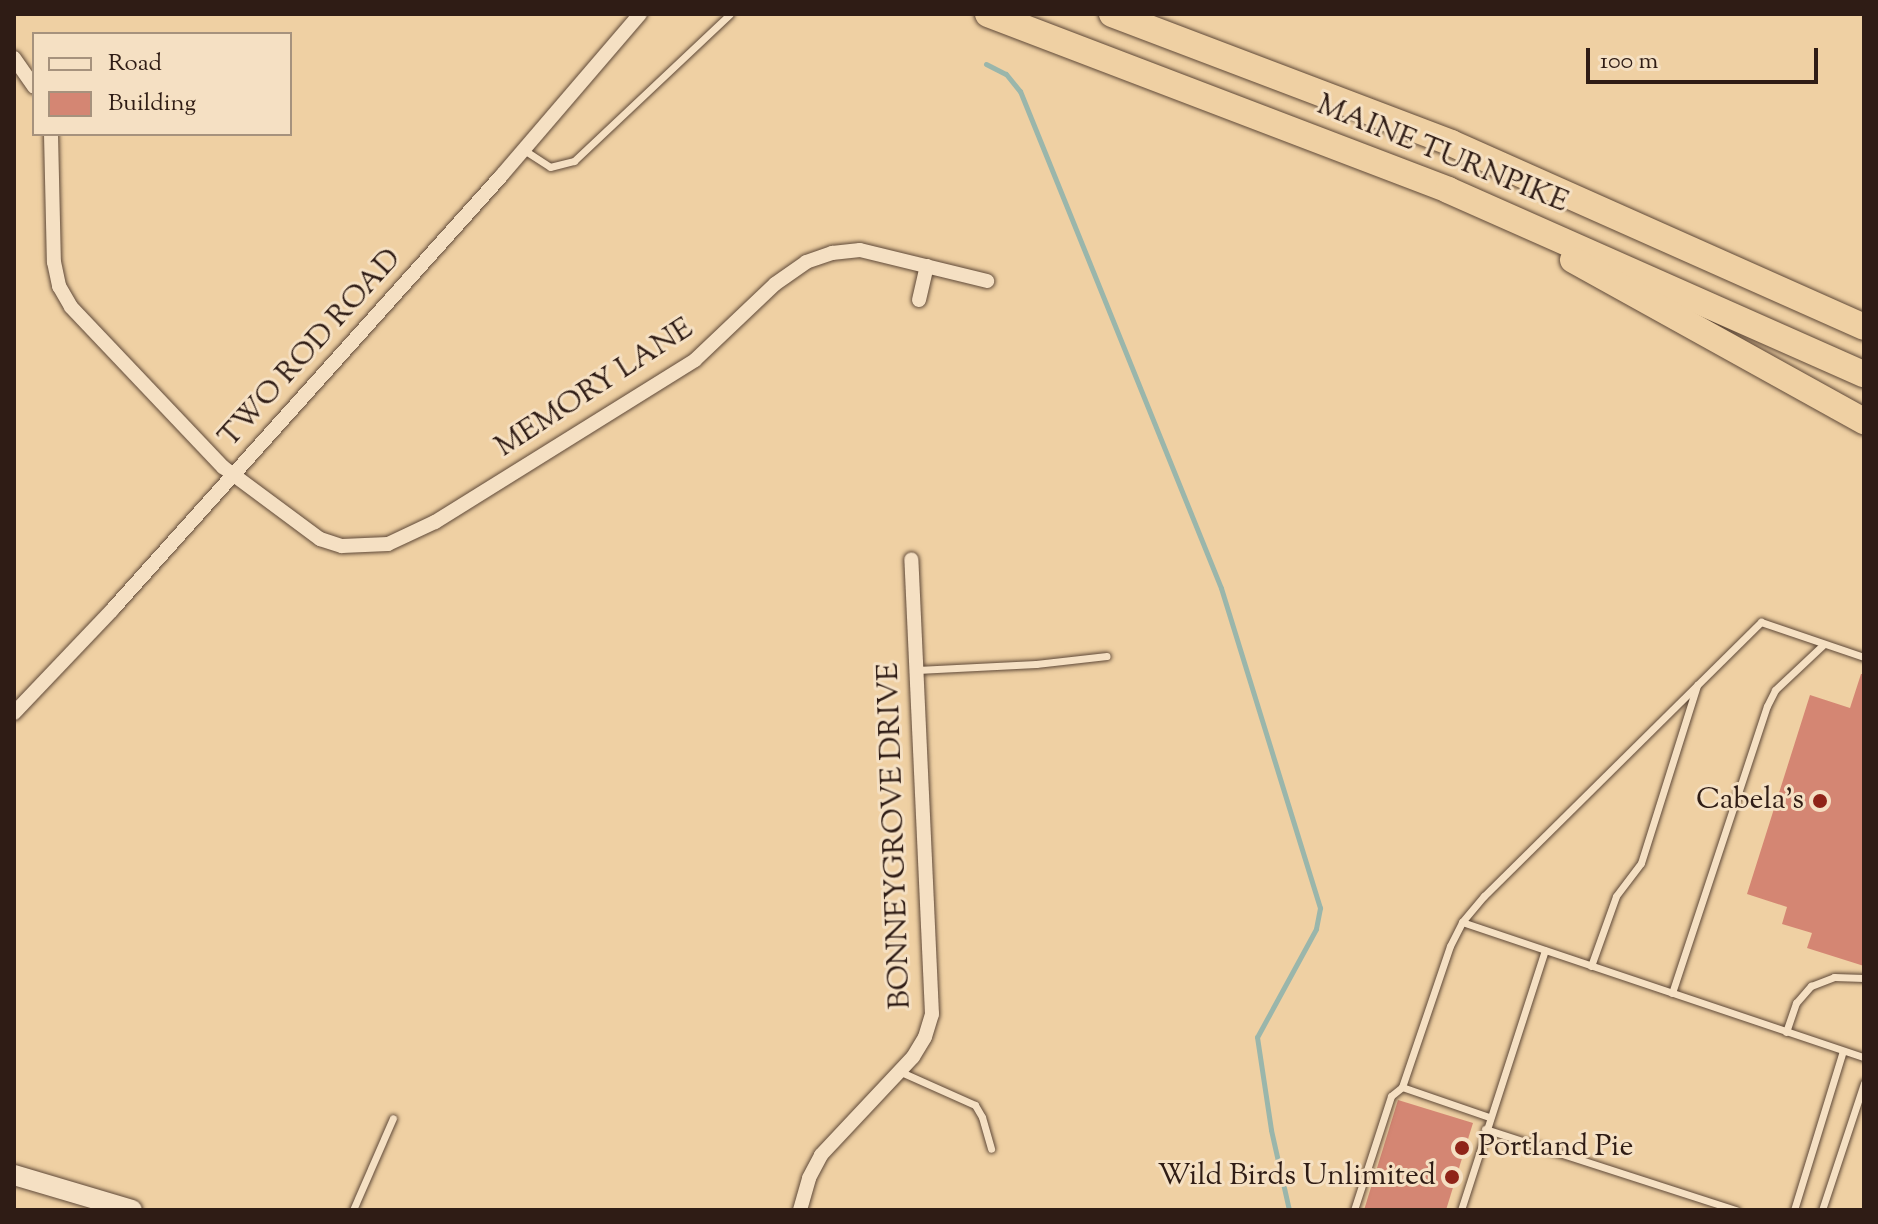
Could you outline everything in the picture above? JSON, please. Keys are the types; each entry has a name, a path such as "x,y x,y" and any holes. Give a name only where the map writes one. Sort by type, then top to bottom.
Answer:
{"highway":[{"name":"MAINE TURNPIKE","path":"988,14 1345,147 1864,374"},
{"name":"MAINE TURNPIKE","path":"1112,14 1451,143 1864,327"},
{"path":"1448,190 1864,421"},
{"path":"1821,308 1864,309"}],"main road":[{"path":"14,1175 132,1210"}],"street":[{"name":"TWO ROD ROAD","path":"14,713 233,475 524,150 640,14"},
{"path":"14,58 32,84"},
{"name":"MEMORY LANE","path":"51,136 54,262 66,298 113,355 233,475 320,539 356,547 388,544 435,522 686,366 722,338 775,284 806,262 832,253 860,250 987,281"},
{"path":"919,300 927,266"},
{"name":"BONNEYGROVE DRIVE","path":"800,1210 809,1178 821,1155 901,1072 925,1037 932,1005 911,559"}],"lane":[{"path":"524,150 550,167 574,161 694,52 730,14"},
{"path":"1354,1210 1391,1096 1402,1087 1446,958 1462,922 1761,622 1864,657"},
{"path":"1672,993 1767,706 1775,690 1823,645"},
{"path":"917,670 1036,664 1107,656"},
{"path":"1591,966 1616,896 1641,863 1697,684"},
{"path":"1462,922 1864,1057"},
{"path":"1461,1210 1545,950"},
{"path":"1786,1032 1796,1003 1811,986 1834,977 1864,978"},
{"path":"1794,1210 1843,1051"},
{"path":"901,1072 975,1105 991,1149"},
{"path":"1822,1210 1864,1083"},
{"path":"1402,1087 1489,1117"},
{"path":"353,1210 393,1118"},
{"path":"1485,1129 1736,1210"},
{"path":"1705,1210 1708,1201"}],"building":[{"name":"Cabela's","path":"1861,674 1864,674 1864,966 1807,948 1812,933 1782,924 1787,907 1747,894 1810,695 1850,708"},
{"path":"1398,1100 1473,1123 1446,1210 1364,1210"}],"waterway":[{"path":"986,64 1006,74 1020,91 1221,588 1320,908 1316,929 1257,1037 1271,1130 1289,1210"}],"place":[{"name":"Cabela's","path":"1820,801"},
{"name":"Portland Pie","path":"1462,1148"},
{"name":"Wild Birds Unlimited","path":"1452,1177"}]}
